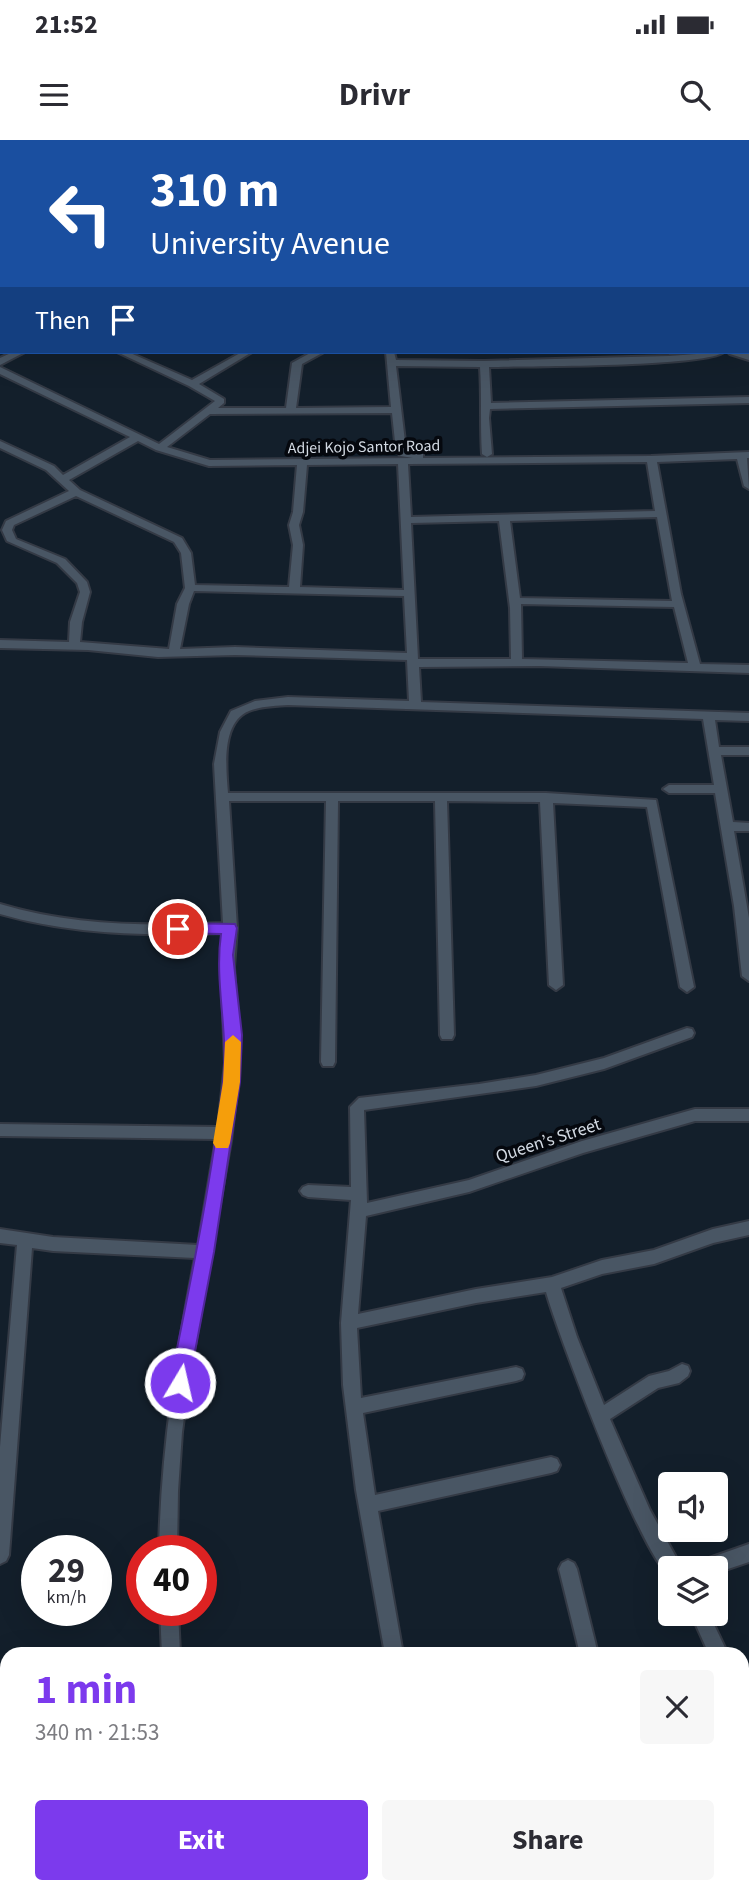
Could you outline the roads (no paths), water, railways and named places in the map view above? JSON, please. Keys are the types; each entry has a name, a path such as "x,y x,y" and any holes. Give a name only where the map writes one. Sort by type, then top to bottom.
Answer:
{"street":[{"path":"0,362 16,354"},
{"path":"130,354 221,401 160,447"},
{"path":"192,384 244,354"},
{"path":"291,410 298,363 314,354"},
{"path":"390,354 401,451 405,454 746,453 749,486"},
{"path":"391,363 484,364 669,359 714,354"},
{"path":"484,364 487,454"},
{"name":"Adjei Kojo Santor Road","path":"0,370 160,447 209,463 651,459 746,453"},
{"path":"486,406 749,400"},
{"path":"209,411 397,410"},
{"path":"62,480 139,436"},
{"path":"0,444 5,453 50,468 76,492 178,540 186,553 191,588 183,604 174,650"},
{"path":"651,459 679,604 695,667"},
{"path":"403,461 415,705"},
{"path":"293,590 298,544 294,525 298,512 302,463"},
{"path":"74,646 76,622 85,592 82,582 61,561 12,541 7,530 10,523 76,492"},
{"path":"405,520 662,514"},
{"path":"504,517 516,601 516,663"},
{"path":"191,588 410,593"},
{"path":"516,601 679,604"},
{"path":"0,644 74,646 158,653 174,650 749,670"},
{"path":"168,1535 167,1511 176,1406 205,1252 231,1082 234,1035 226,955 230,928 220,764 229,719 239,710 258,703 288,701 749,717"},
{"path":"708,716 727,826 745,907 749,976"},
{"path":"715,751 749,751"},
{"path":"669,789 721,789"},
{"path":"328,1062 332,796"},
{"path":"223,797 546,797 652,803 687,987"},
{"path":"441,797 447,1035"},
{"path":"546,797 556,985"},
{"path":"727,826 749,827"},
{"path":"0,909 32,919 66,924 230,928"},
{"path":"393,1647 354,1407 349,1323 359,1211 356,1115 361,1103 446,1095 546,1078 591,1067 687,1033"},
{"name":"Queen’s Street","path":"359,1211 469,1186 582,1147 695,1115 749,1115"},
{"path":"0,1130 223,1133"},
{"path":"308,1191 358,1194"},
{"path":"349,1323 476,1296 552,1284 602,1267 654,1257 713,1236 749,1228"},
{"path":"0,1236 205,1252"},
{"path":"0,1555 25,1240"},
{"path":"552,1284 571,1343 601,1416 652,1538 665,1556"},
{"path":"601,1416 654,1381 673,1377 682,1371"},
{"path":"354,1407 516,1374"},
{"path":"368,1505 551,1465"},
{"path":"728,1560 749,1553"},
{"path":"568,1569 587,1647"},
{"path":"170,1626 171,1647"},
{"path":"706,1626 716,1647"}]}
